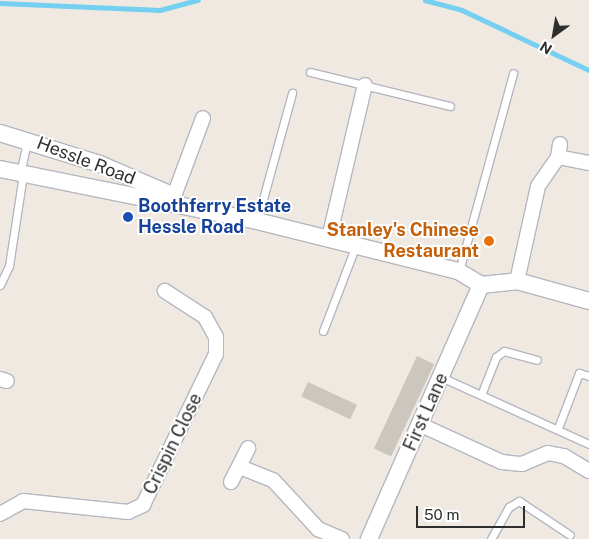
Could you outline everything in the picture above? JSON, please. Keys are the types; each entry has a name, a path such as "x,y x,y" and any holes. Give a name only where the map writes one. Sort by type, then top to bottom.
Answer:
{"street":[{"path":"329,238 365,85"},
{"path":"203,118 180,200 458,271 481,285 517,280 589,301"},
{"name":"Hessle Road","path":"0,133 28,139 180,200"},
{"path":"517,280 538,186 559,151 589,163"},
{"name":"Hessle Road","path":"0,169 180,200"},
{"name":"First Lane","path":"368,539 421,425 481,285"},
{"name":"Crispin Close","path":"0,514 23,501 128,512 143,505 216,354 216,337 204,317 165,291"},
{"path":"421,425 502,462 522,464 548,453 564,456 589,471"},
{"path":"231,482 248,448"},
{"path":"240,467 273,480 318,529 342,539"}],"lane":[{"path":"310,72 450,106"},
{"path":"458,271 513,73"},
{"path":"257,221 292,93"},
{"path":"0,284 9,266 28,139"},
{"path":"324,331 356,245"},
{"path":"481,395 496,357 504,352 537,360"},
{"path":"558,428 579,373 589,376"},
{"path":"441,377 558,428 589,444"},
{"path":"491,539 509,507 519,501 570,535"}],"building":[{"path":"417,356 434,364 391,456 374,448"},
{"path":"308,382 357,405 350,419 301,397"}],"waterway":[{"path":"0,3 160,10 198,0"},
{"path":"425,0 462,10 589,70"}],"place":[{"name":"Boothferry Estate Hessle Road","path":"128,217"},
{"name":"Stanley's Chinese Restaurant","path":"489,241"}]}
